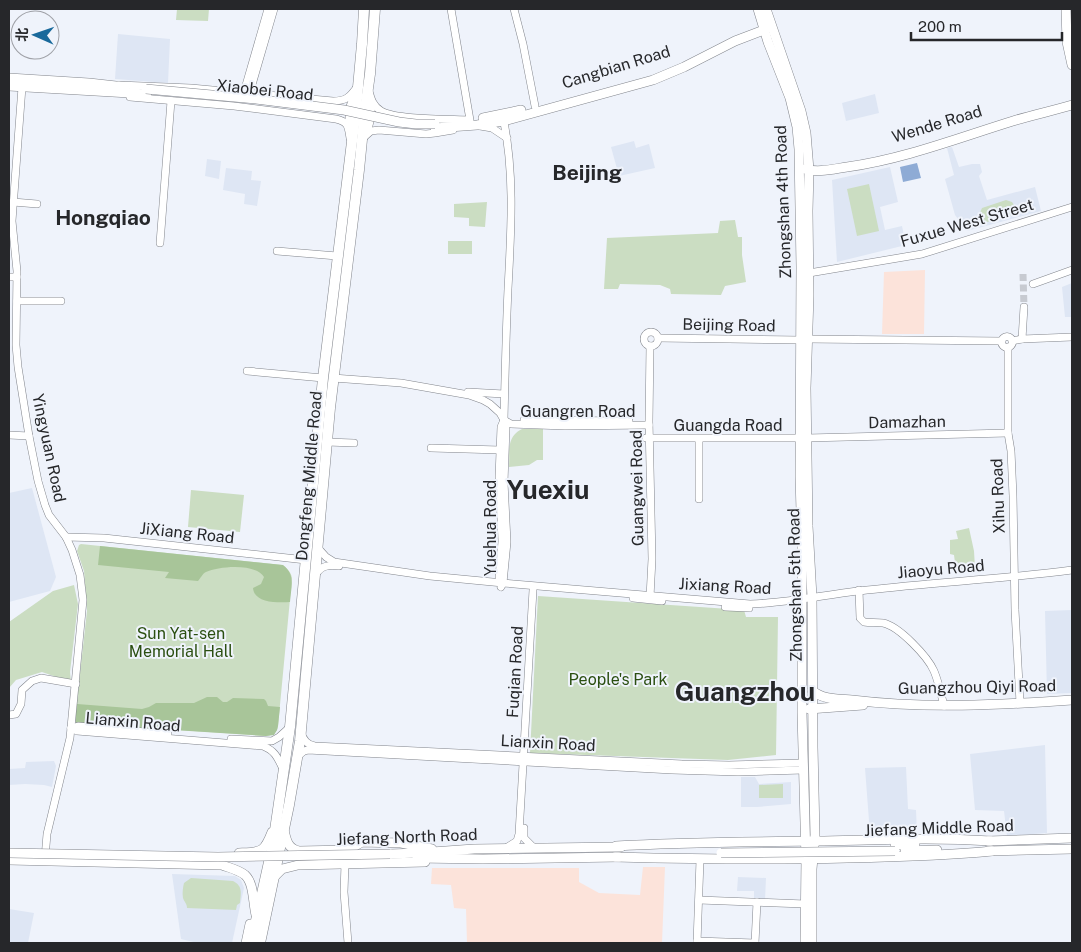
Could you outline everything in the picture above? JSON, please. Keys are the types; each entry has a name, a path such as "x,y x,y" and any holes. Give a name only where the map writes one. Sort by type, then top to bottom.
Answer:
{"highway":[{"name":"Dongfeng Middle Road","path":"261,942 274,877 306,560 328,378 358,179 365,109 362,44 364,9"},
{"name":"Dongfeng Middle Road","path":"280,826 298,756 327,442 328,378 337,256 351,146 363,85 372,55 375,9"},
{"path":"251,943 255,910 280,826"}],"main road":[{"name":"Zhongshan 4th Road","path":"758,9 766,26 794,111 806,167 809,272 804,340"},
{"name":"Zhongshan 4th Road","path":"766,9 766,26"},
{"path":"1066,9 1067,42 1072,65"},
{"path":"1070,9 1072,48"},
{"name":"Cangbian Road","path":"503,118 535,106 653,74 724,40 766,26"},
{"name":"Cangbian Road","path":"435,126 516,117 654,80 766,26"},
{"name":"Xiaobei Road","path":"9,78 109,84 146,92"},
{"name":"Xiaobei Road","path":"9,86 146,92 262,103 345,114 404,127 435,126"},
{"name":"Wende Road","path":"806,167 838,164 890,154 1017,114 1072,100"},
{"name":"Wende Road","path":"806,167 837,169 887,160 1012,121 1072,105"},
{"name":"Zhongshan 4th Road","path":"804,340 801,267 806,167"},
{"name":"Zhongshan 5th Road","path":"804,340 802,712 803,766 809,850"},
{"name":"Zhongshan 5th Road","path":"803,438 812,597 809,850"},
{"name":"Guangzhou Qiyi Road","path":"812,690 827,697 883,704"},
{"name":"Guangzhou Qiyi Road","path":"802,712 812,708 883,704 944,706 1072,700"},
{"path":"9,849 247,852 263,849 280,826 288,843 295,850 348,850 362,842 401,842 453,855"},
{"path":"615,857 700,860 938,838 992,841"},
{"name":"Jiefang Middle Road","path":"809,850 895,848 992,841 1072,838"},
{"path":"616,846 687,842 920,856 992,851"},
{"name":"Jiefang North Road","path":"453,855 504,848 616,846 722,851"},
{"name":"Jiefang Middle Road","path":"895,848 992,851 1072,849"},
{"path":"43,850 45,861"},
{"path":"348,850 349,864"},
{"path":"805,943 805,904 809,850"},
{"path":"809,850 812,943"},
{"name":"Jiefang North Road","path":"9,855 203,857 390,856 418,854 615,857 722,851 809,850"},
{"path":"274,877 282,869 294,865 418,863 453,855"},
{"path":"9,860 222,865 240,872 252,885 255,910 245,943"}],"street":[{"path":"243,107 268,9"},
{"path":"247,92 274,9"},
{"path":"451,9 468,123 492,128 507,138 516,117"},
{"path":"514,9 535,106"},
{"name":"Xiaobei Road","path":"109,84 221,90 333,101 342,101 363,85"},
{"path":"363,85 372,102 378,109 387,114"},
{"name":"Yingyuan Road","path":"22,87 12,221 17,277 16,345 21,387 38,482 49,515 66,537 72,550 80,575 82,589 82,613 71,728 67,735 59,764 43,832 43,850"},
{"path":"219,105 226,99 225,94 221,90"},
{"name":"Xiaobei Road","path":"90,91 131,97 243,107 342,120 346,124 351,146"},
{"path":"160,243 171,101"},
{"path":"332,118 338,114 337,104 333,101"},
{"path":"384,130 377,125 376,120 379,115 387,114"},
{"name":"Cangbian Road","path":"387,114 468,123"},
{"name":"Yuehua Road","path":"501,584 507,542 504,482 506,428 504,420 504,394 511,221 510,172 503,118"},
{"name":"Cangbian Road","path":"362,139 371,131 435,133 452,130 468,123"},
{"path":"13,202 38,204"},
{"name":"Fuxue West Street","path":"809,272 922,254 1072,207"},
{"path":"278,251 337,256"},
{"path":"1033,284 1072,270"},
{"path":"9,277 17,277"},
{"path":"17,301 61,301"},
{"path":"1022,339 1024,308"},
{"path":"653,332 658,338 656,344 650,346 645,343 644,338 645,334 653,332"},
{"name":"Beijing Road","path":"658,338 1002,341 1007,336 1011,338 1010,344"},
{"path":"1010,344 1022,339 1072,337"},
{"name":"Xihu Road","path":"1010,344 1008,434 1011,451 1014,610 1020,703"},
{"name":"Guangwei Road","path":"650,346 648,423 652,559 650,597"},
{"path":"247,371 401,383 448,391 504,394"},
{"path":"448,391 483,400 496,408 504,420"},
{"name":"Yuehua Road","path":"501,584 502,541 499,477 501,427 504,420"},
{"name":"Guangren Road","path":"504,420 648,423"},
{"name":"Damazhan","path":"803,438 1008,434"},
{"path":"9,435 29,436"},
{"name":"Guangda Road","path":"648,438 803,438"},
{"path":"698,499 699,439"},
{"path":"327,442 354,444"},
{"path":"431,448 500,450"},
{"name":"JiXiang Road","path":"66,537 104,538 306,560"},
{"name":"Jixiang Road","path":"318,548 326,557 334,562 501,584 650,597"},
{"name":"Jixiang Road","path":"315,575 322,568 333,566 441,581 501,584 533,590 750,604 802,602 812,597"},
{"name":"Jiaoyu Road","path":"812,597 859,590 1072,570"},
{"name":"Fuqian Road","path":"504,848 514,844 519,834 525,759 533,590"},
{"path":"859,590 860,618 862,621 885,623 902,633 922,653 933,669 944,706"},
{"path":"9,715 16,714 21,704 22,690 32,681 41,678 76,684"},
{"name":"Lianxin Road","path":"71,728 78,726 268,741 276,739 290,727"},
{"name":"Lianxin Road","path":"71,728 77,732 263,746 269,748 274,753 284,772"},
{"name":"Lianxin Road","path":"301,729 302,736 306,742 315,746 525,759"},
{"name":"Lianxin Road","path":"298,756 308,750 525,759 803,766"},
{"name":"Fuqian Road","path":"525,759 524,835 534,848"},
{"path":"222,865 231,861 231,856 227,853"},
{"path":"700,860 697,942 756,943 757,902"},
{"path":"348,943 345,909 349,864"},
{"path":"699,900 805,904"}],"shaded area":[{"path":"118,34 170,39 168,83 115,79"},
{"path":"875,94 879,113 846,121 842,103"},
{"path":"634,141 636,148 649,144 655,168 619,176 611,147"},
{"path":"952,147 959,167 980,164 982,172 979,176 987,200 1035,187 1041,211 967,231 955,215 945,179 954,175 947,148"},
{"path":"207,159 221,161 219,179 205,176"},
{"path":"890,167 898,202 880,207 885,230 902,226 906,245 837,262 832,180"},
{"path":"226,168 252,171 251,180 261,181 257,206 244,204 245,194 223,190"},
{"path":"925,270 924,334 882,334 884,272"},
{"path":"1072,283 1072,317 1065,317 1062,287"},
{"path":"32,488 56,577 50,591 9,602 9,493"},
{"path":"1072,610 1072,693 1047,694 1045,611"},
{"path":"1045,745 1047,833 1007,836 1004,811 975,810 970,754"},
{"path":"54,761 56,766 52,787 25,784 9,785 9,769 25,768 26,762"},
{"path":"906,767 908,809 916,810 917,833 870,834 865,768"},
{"path":"741,777 755,777 759,784 791,782 791,804 741,807"},
{"path":"643,867 665,867 662,943 467,943 466,909 454,908 451,885 431,884 432,868 579,868 579,882 599,893 640,895"},
{"path":"172,874 235,876 241,880 244,888 232,943 198,943 181,939"},
{"path":"738,877 766,878 765,900 754,900 754,891 737,891"},
{"path":"9,909 34,913 28,943 9,943"}],"green space":[{"path":"177,9 209,9 208,21 176,20"},
{"path":"869,184 879,231 857,236 847,189"},
{"path":"1006,200 1014,205 1011,215 987,222 980,220 979,215 982,208"},
{"path":"487,202 485,227 469,226 469,218 454,217 454,204"},
{"path":"735,220 738,237 742,237 742,255 746,282 725,286 721,295 671,294 670,289 660,285 620,284 618,289 604,289 607,238 718,233 720,221"},
{"path":"448,241 472,241 472,254 448,254"},
{"path":"522,429 543,429 543,460 537,460 529,465 509,467 511,440"},
{"path":"191,490 244,495 240,532 188,527"},
{"path":"969,528 974,551 975,568 956,570 954,555 950,554 950,540 958,539 956,531"},
{"name":"Sun Yat-sen Memorial Hall","path":"81,544 282,565 287,569 292,578 276,732 266,736 76,723 87,611 84,571 77,551"},
{"path":"100,546 283,565 291,577 290,602 267,601 258,597 254,593 253,588 261,584 264,577 253,569 237,567 219,568 206,572 198,581 165,578 169,572 98,565"},
{"path":"74,585 78,604 70,672 71,682 42,672 16,680 9,688 9,622 53,591"},
{"name":"People's Park","path":"538,596 744,610 746,617 778,617 776,755 728,760 530,753"},
{"path":"207,697 217,697 223,702 233,698 264,699 268,706 280,707 277,730 274,735 266,736 79,724 75,720 77,704 142,709 156,703 194,703"},
{"path":"783,784 783,798 759,798 759,785"},
{"path":"191,878 233,881 236,883 241,893 240,903 237,905 236,910 187,908 183,898 183,888 184,883"}],"water":[{"path":"917,163 921,178 903,182 900,167"}],"tunnel":[{"path":"1023,274 1024,307"}],"district":[{"name":"Beijing","path":"587,172"},
{"name":"Hongqiao","path":"103,217"},
{"name":"Yuexiu","path":"548,489"},
{"name":"Guangzhou","path":"745,691"}]}
